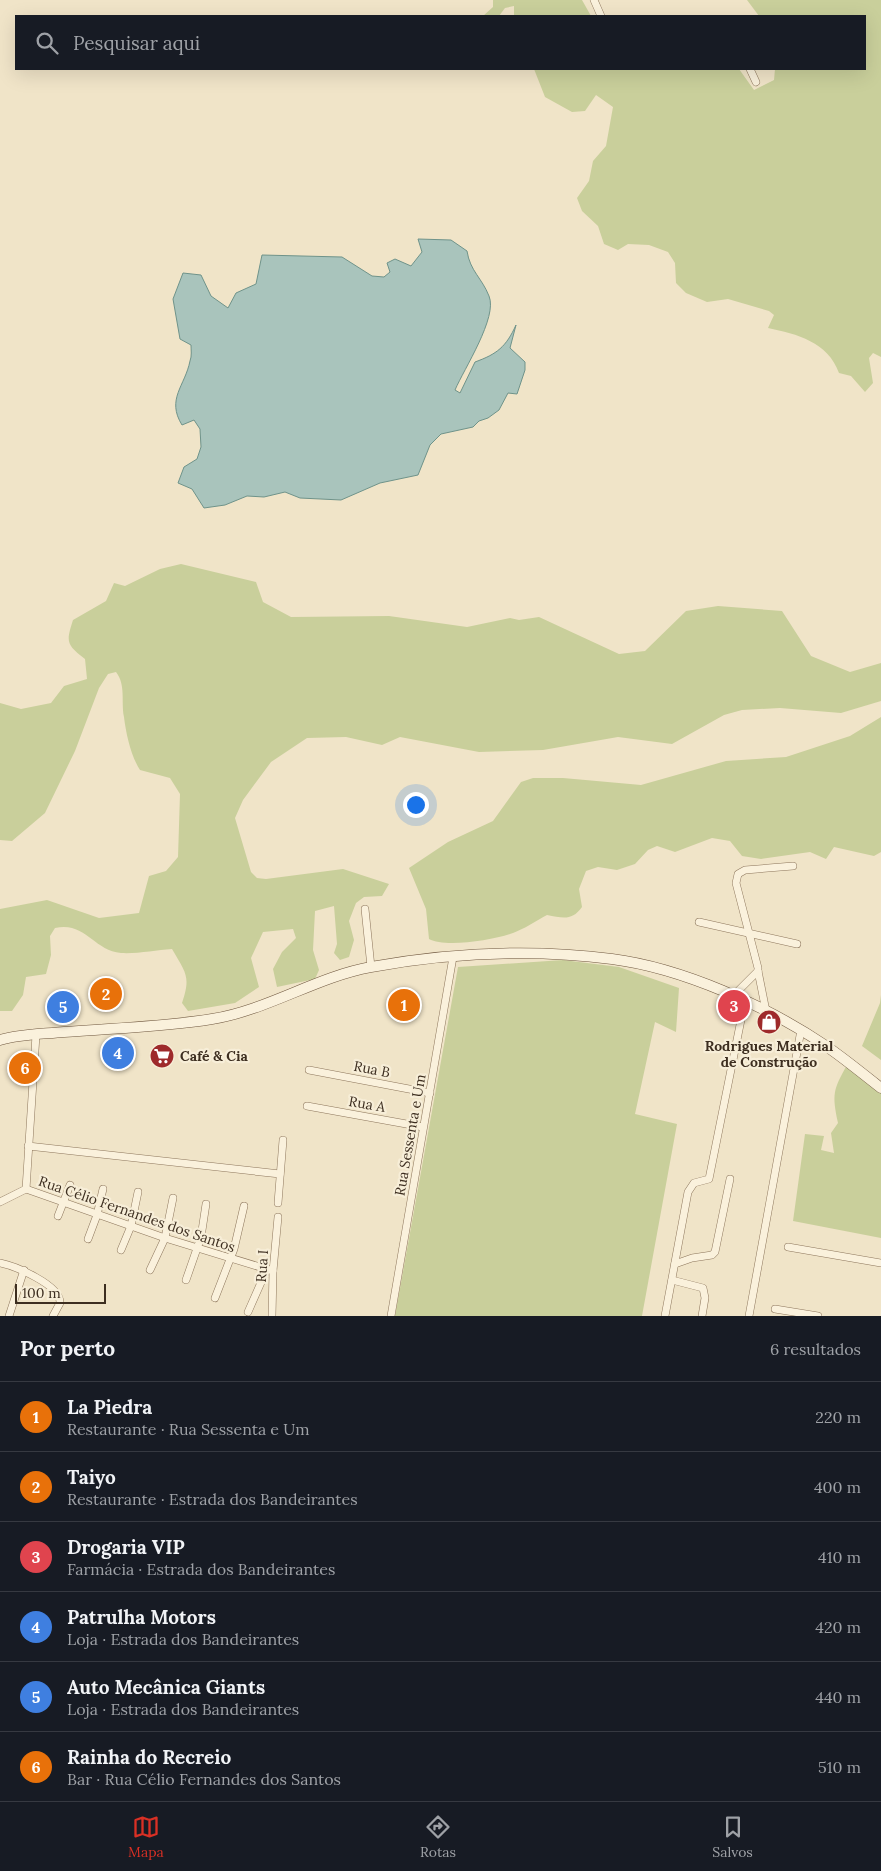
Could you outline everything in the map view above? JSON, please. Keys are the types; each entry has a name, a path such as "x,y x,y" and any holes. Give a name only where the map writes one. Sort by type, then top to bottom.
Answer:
{"main road":[{"path":"0,1041 36,1035 161,1026 212,1019 246,1011 326,979 371,967 453,957 539,954 614,959 683,976 745,1000 801,1030 838,1054 881,1088"}],"street":[{"path":"594,0 601,15"},
{"path":"750,70 756,82"},
{"path":"758,968 736,883 738,874 745,870 793,866"},
{"path":"365,909 371,967"},
{"path":"699,922 797,944"},
{"name":"Rua Sessenta e Um","path":"391,1316 453,957"},
{"path":"734,996 758,971 766,1011"},
{"path":"665,1316 688,1192 694,1183 709,1179 745,1000"},
{"path":"748,1316 801,1030"},
{"name":"Rua Célio Fernandes dos Santos","path":"36,1035 26,1189 165,1238 270,1270"},
{"name":"Rua B","path":"309,1070 430,1093"},
{"name":"Rua A","path":"307,1106 423,1127"},
{"path":"278,1203 283,1140"},
{"path":"28,1146 280,1174"},
{"path":"675,1264 692,1258 712,1255 715,1252 730,1179"},
{"path":"58,1216 70,1185"},
{"path":"0,1202 26,1189"},
{"path":"88,1238 98,1215 103,1189"},
{"path":"121,1250 131,1226 138,1192"},
{"path":"150,1270 165,1238 172,1198"},
{"path":"186,1280 198,1248 206,1204"},
{"path":"215,1298 231,1259 244,1206"},
{"name":"Rua I","path":"272,1316 270,1270 278,1217"},
{"path":"788,1247 881,1263"},
{"path":"1,1265 24,1270 58,1296 60,1304 53,1316"},
{"path":"9,1316 24,1270"},
{"path":"248,1312 270,1270"},
{"path":"672,1280 704,1288 705,1298 702,1316"},
{"path":"775,1309 818,1316"}],"green space":[{"path":"493,0 582,0 590,15 514,15 514,6 505,8 500,15 484,15 493,7"},
{"path":"747,0 881,0 881,357 873,353 869,358 873,383 865,392 851,376 839,373 834,362 827,354 810,341 790,333 768,328 774,315 769,311 728,299 707,302 686,293 676,283 675,263 668,252 649,245 628,244 618,250 604,244 598,226 582,211 577,198 589,181 593,161 606,146 613,107 596,95 585,111 572,112 545,97 534,70 740,70 754,90 774,80 775,70 866,70 866,15 758,15"},
{"path":"181,564 256,582 263,602 291,617 389,616 467,627 510,618 519,620 539,617 619,654 645,651 686,611 718,606 782,611 811,656 850,672 881,663 881,701 841,713 780,708 742,710 724,715 672,744 618,737 543,750 479,752 400,737 382,745 346,737 307,738 271,762 243,800 235,818 251,872 257,878 266,879 343,869 389,884 382,896 364,897 356,903 349,921 354,940 349,957 340,960 334,953 337,944 334,906 315,911 313,950 319,970 315,979 277,987 273,969 282,952 296,938 293,929 263,932 251,958 259,987 235,1003 188,1011 182,1003 186,987 186,975 172,949 121,953 103,947 82,932 65,927 55,928 50,936 51,955 46,974 26,977 23,995 12,1011 0,1011 0,909 47,900 99,918 139,913 149,876 166,871 178,857 180,794 170,778 140,770 128,738 123,711 121,682 116,672 108,674 99,688 75,751 45,813 12,841 0,840 0,703 21,709 51,703 64,686 87,679 85,659 74,650 69,642 69,633 73,620 106,601 114,583 125,586 160,569"},
{"path":"881,717 881,852 874,856 834,847 826,859 810,852 761,859 742,856 730,841 712,838 675,852 657,846 648,850 635,864 617,870 598,867 586,871 579,889 582,907 575,915 562,917 547,915 513,933 482,940 446,943 429,939 426,909 409,868 448,842 493,821 521,782 533,778 563,778 641,785 726,761 786,757 850,736"},
{"path":"563,960 619,967 679,988 676,1032 655,1022 635,1114 677,1124 642,1316 395,1316 458,967"},
{"path":"881,995 881,1060 862,1046 880,1003"},
{"path":"847,1065 881,1092 881,1238 793,1221 805,1134 824,1136 821,1150 834,1153 831,1133 838,1123 835,1092"}],"water":[{"path":"418,239 451,240 467,251 473,269 489,296 489,317 485,329 455,390 460,393 475,362 500,349 516,325 510,348 525,362 525,370 517,394 508,393 499,410 488,418 479,421 473,427 441,434 430,445 418,475 380,483 341,500 300,498 285,492 264,497 247,496 225,505 204,508 192,489 178,483 184,467 197,459 201,447 200,429 194,420 182,425 176,408 178,393 191,359 191,345 180,339 173,299 183,273 201,275 211,296 228,308 236,293 256,284 262,255 342,257 372,276 384,277 390,272 387,263 395,259 411,266 422,252"}],"place":[{"name":"Taiyo","path":"106,994"},
{"name":"La Piedra","path":"404,1005"},
{"name":"Drogaria VIP","path":"734,1006"},
{"name":"Auto Mecânica Giants","path":"63,1007"},
{"name":"Rodrigues Material de Construção","path":"769,1022"},
{"name":"Patrulha Motors","path":"118,1053"},
{"name":"Café & Cia","path":"162,1056"},
{"name":"Rainha do Recreio","path":"25,1068"}]}
